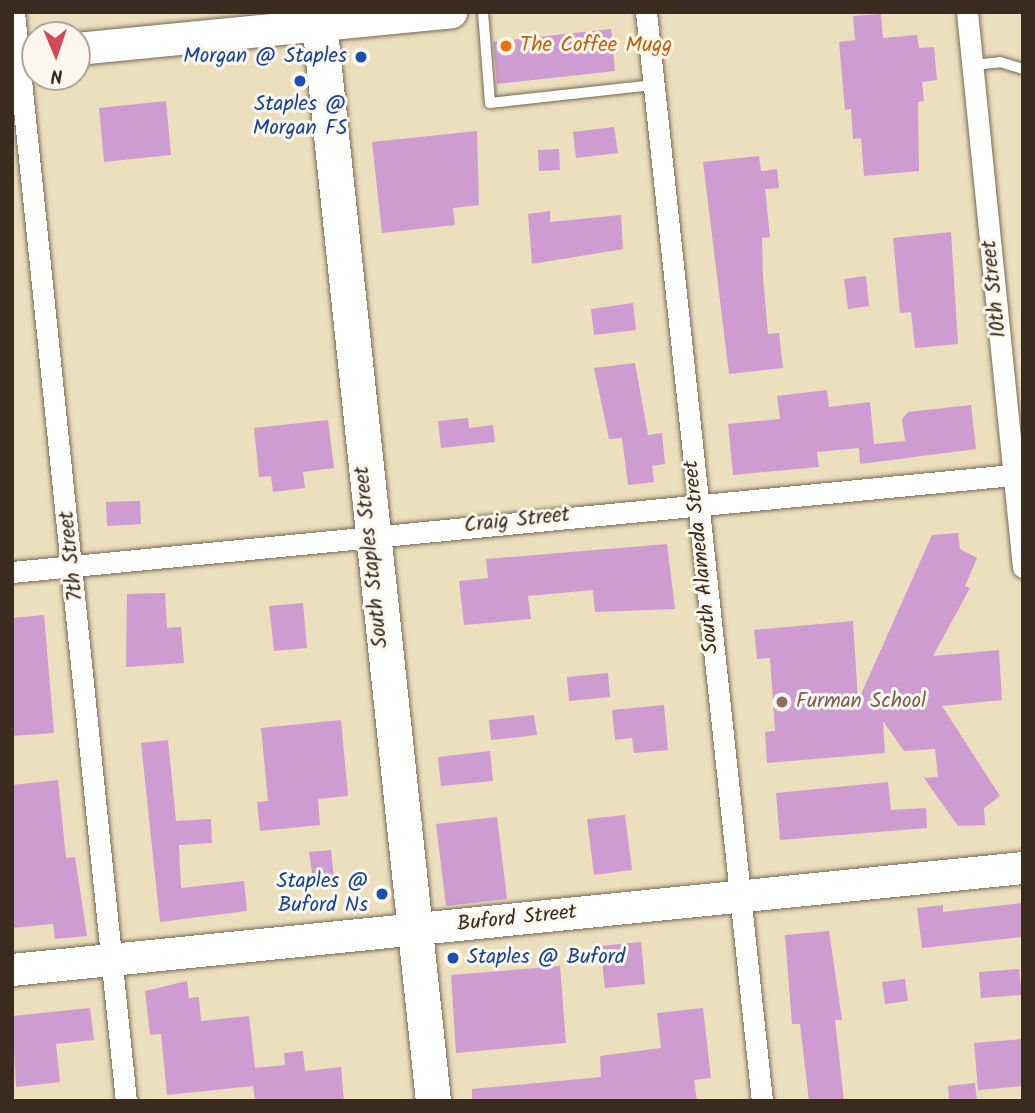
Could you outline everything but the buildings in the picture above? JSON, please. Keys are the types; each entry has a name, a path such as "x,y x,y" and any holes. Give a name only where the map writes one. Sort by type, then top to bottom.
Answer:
{"main road":[{"name":"South Staples Street","path":"318,19 369,535 433,1101"}],"street":[{"name":"7th Street","path":"14,12 21,49"},
{"path":"91,47 318,19 451,12"},
{"name":"South Alameda Street","path":"646,12 761,1101"},
{"name":"10th Street","path":"967,12 1018,475 1023,567"},
{"name":"7th Street","path":"26,91 74,566 108,960 126,1101"},
{"name":"Craig Street","path":"12,572 369,535 1018,475"},
{"name":"Buford Street","path":"12,970 1023,868"}],"lane":[{"path":"483,12 490,103 654,85"},
{"path":"972,65 1000,62 1023,69"}],"place":[{"name":"The Coffee Mugg","path":"506,46"},
{"name":"Morgan @ Staples","path":"361,57"},
{"name":"Staples @ Morgan FS","path":"300,81"},
{"name":"Furman School","path":"782,702"},
{"name":"Staples @ Buford Ns","path":"382,894"},
{"name":"Staples @ Buford","path":"453,958"}]}
